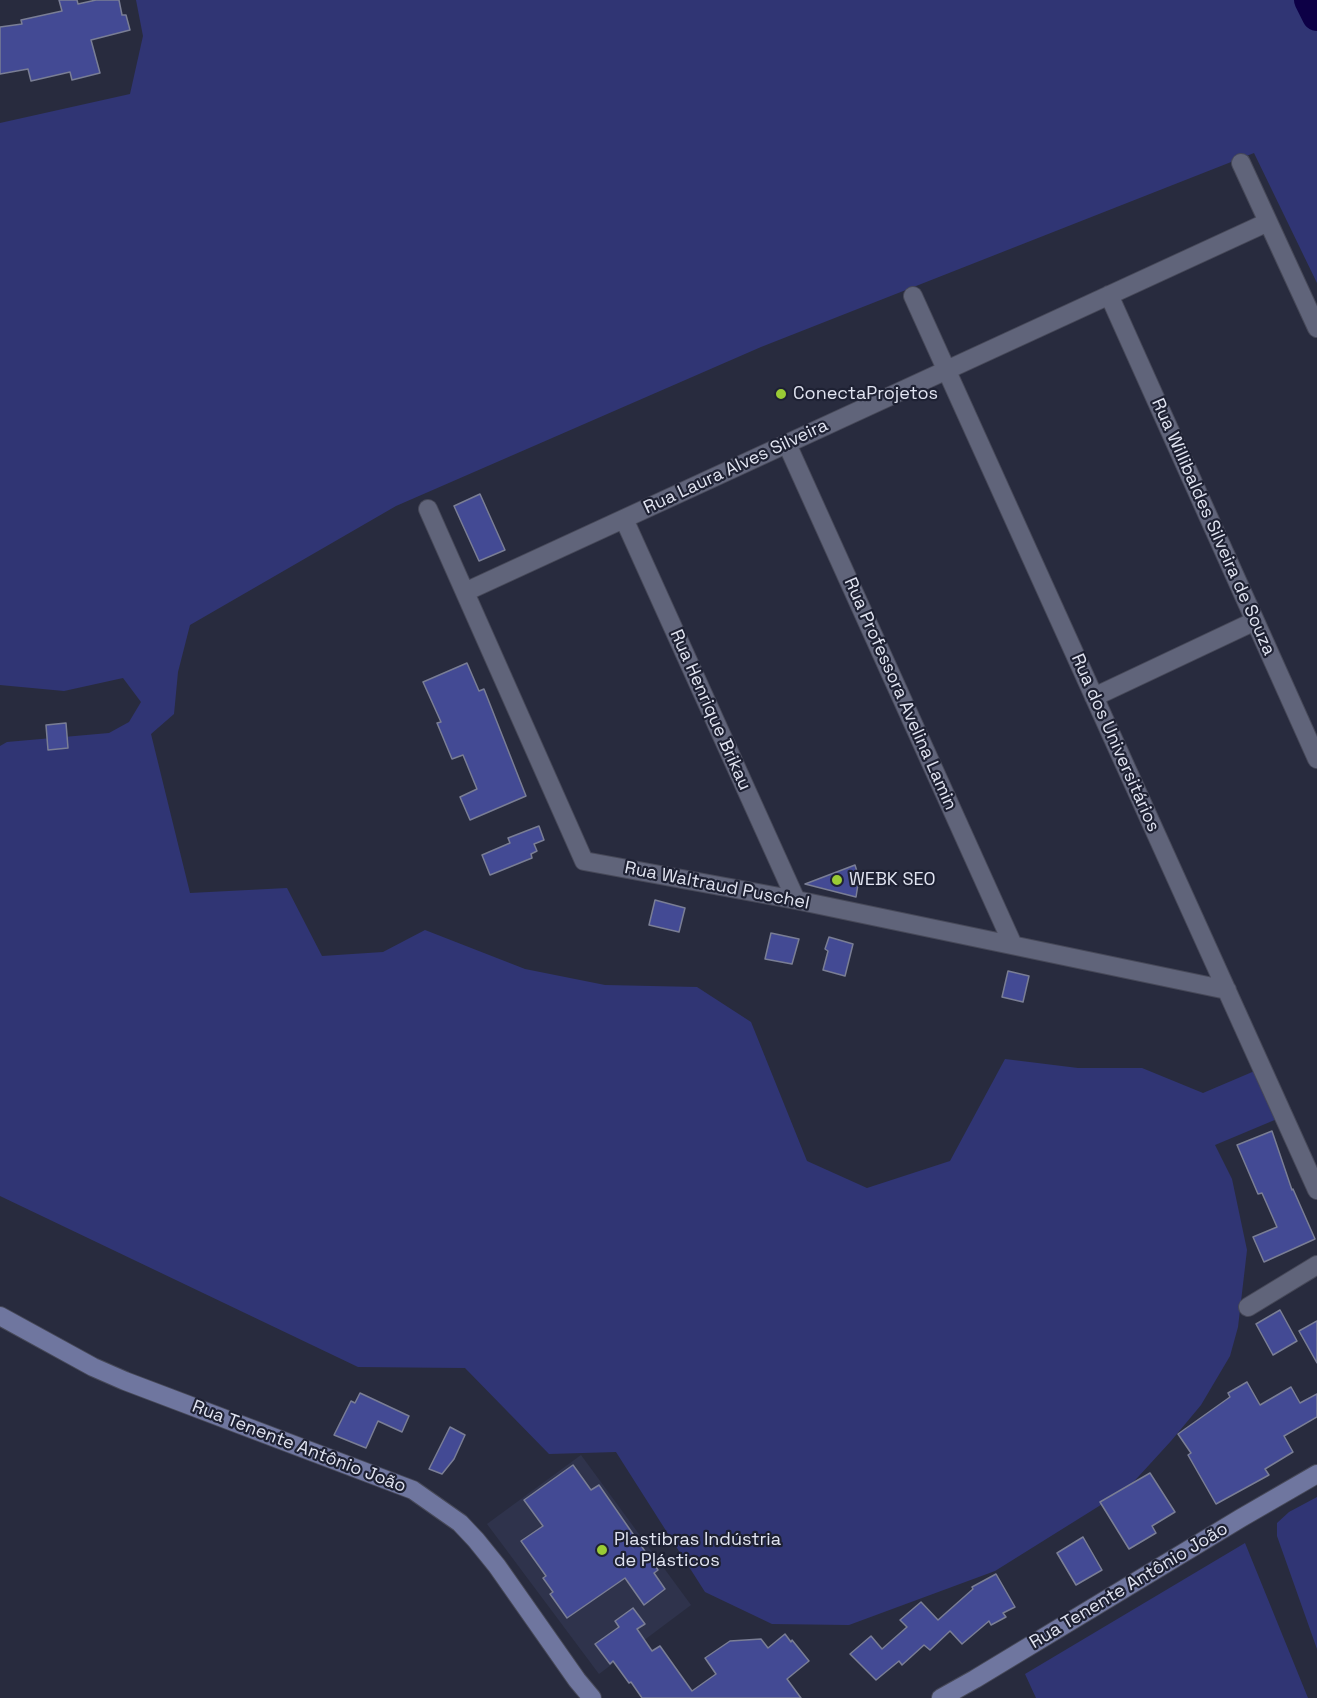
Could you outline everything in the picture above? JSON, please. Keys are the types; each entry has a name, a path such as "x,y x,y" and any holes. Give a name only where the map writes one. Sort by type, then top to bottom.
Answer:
{"street":[{"path":"1241,163 1317,328"},
{"name":"Rua Laura Alves Silveira","path":"465,592 1268,222"},
{"name":"Rua Willibaldes Silveira de Souza","path":"1109,295 1317,759"},
{"name":"Rua dos Universitários","path":"913,296 1317,1190"},
{"name":"Rua Professora Avelina Lamin","path":"788,444 1013,945"},
{"name":"Rua Waltraud Puschel","path":"428,509 584,861 796,900 1227,990"},
{"name":"Rua Henrique Brikau","path":"624,519 796,900"},
{"path":"1094,697 1256,621"},
{"path":"1248,1307 1317,1265"},
{"name":"Rua Tenente Antônio João","path":"0,1316 93,1367 125,1381 413,1490 460,1523 476,1540 591,1698"},
{"name":"Rua Tenente Antônio João","path":"941,1698 1317,1474"}],"shaded area":[{"path":"136,0 1317,0 1317,283 1254,153 761,347 396,506 190,625 178,672 174,714 151,734 190,893 287,888 322,956 383,952 425,930 525,969 605,985 697,987 751,1022 807,1161 867,1188 950,1161 1005,1059 1078,1068 1142,1068 1203,1093 1257,1070 1277,1119 1215,1145 1232,1179 1247,1250 1238,1327 1230,1356 1201,1405 1128,1488 995,1571 849,1625 772,1624 705,1592 616,1452 549,1454 465,1368 358,1367 0,1196 0,746 7,742 109,733 129,722 141,702 123,678 64,691 0,685 0,123 130,94 143,36"},
{"name":"Plastibras Indústria de Plásticos","path":"581,1455 691,1605 599,1674 487,1524"},
{"path":"1317,1497 1317,1649 1277,1536 1277,1523 1289,1512"},
{"path":"1245,1543 1308,1698 1036,1698 1025,1674"}],"building":[{"path":"59,0 77,0 78,4 96,0 119,0 122,15 126,15 130,30 91,40 100,73 72,80 70,72 31,81 28,69 0,74 0,27 22,24 21,20 62,11"},
{"path":"480,494 505,550 479,561 454,506"},
{"path":"467,663 479,691 484,689 526,796 470,820 460,797 477,789 463,755 452,759 437,723 441,722 423,682"},
{"path":"66,723 68,748 48,750 46,725"},
{"path":"539,826 544,840 534,844 537,851 531,854 532,858 490,875 482,855 510,843 508,838"},
{"name":"WEBK SEO","path":"855,865 859,878 856,897 805,884"},
{"path":"655,900 685,908 679,932 649,925"},
{"path":"771,933 799,939 792,964 765,959"},
{"path":"829,937 853,944 845,976 823,970"},
{"path":"1008,971 1029,976 1023,1002 1002,997"},
{"path":"1272,1131 1292,1190 1315,1239 1264,1262 1253,1237 1277,1227 1262,1193 1258,1194 1237,1145"},
{"path":"1280,1310 1297,1341 1273,1355 1256,1324"},
{"path":"1317,1321 1317,1363 1299,1331"},
{"path":"1247,1382 1260,1405 1291,1387 1300,1403 1317,1394 1317,1417 1284,1436 1293,1452 1265,1469 1269,1475 1216,1504 1188,1455 1191,1453 1178,1434 1230,1397 1228,1393"},
{"path":"360,1393 409,1416 402,1432 378,1421 366,1448 334,1435 351,1401 355,1403"},
{"path":"450,1427 465,1435 454,1459 442,1474 429,1469"},
{"name":"Plastibras Indústria de Plásticos","path":"573,1465 591,1490 599,1485 658,1570 654,1573 665,1589 644,1605 625,1578 567,1618 550,1594 553,1592 543,1578 546,1576 521,1541 543,1526 524,1500"},
{"path":"1150,1473 1175,1512 1152,1526 1156,1533 1129,1549 1100,1502"},
{"path":"1083,1537 1102,1570 1076,1585 1057,1553"},
{"path":"996,1574 1015,1607 1003,1613 1006,1617 991,1625 989,1621 962,1644 950,1631 930,1650 924,1645 902,1665 899,1661 876,1680 850,1654 871,1636 882,1649 907,1627 900,1620 921,1602 938,1620 973,1589 972,1587"},
{"path":"633,1608 645,1624 637,1629 652,1651 660,1646 692,1691 716,1674 705,1658 730,1641 761,1639 768,1648 785,1634 809,1661 787,1679 801,1698 642,1698 613,1661 610,1664 595,1644 619,1627 615,1621"}],"waterway":[{"path":"1309,0 1317,16"}],"place":[{"name":"ConectaProjetos","path":"781,394"},
{"name":"WEBK SEO","path":"837,880"},
{"name":"Plastibras Indústria de Plásticos","path":"602,1550"}]}
